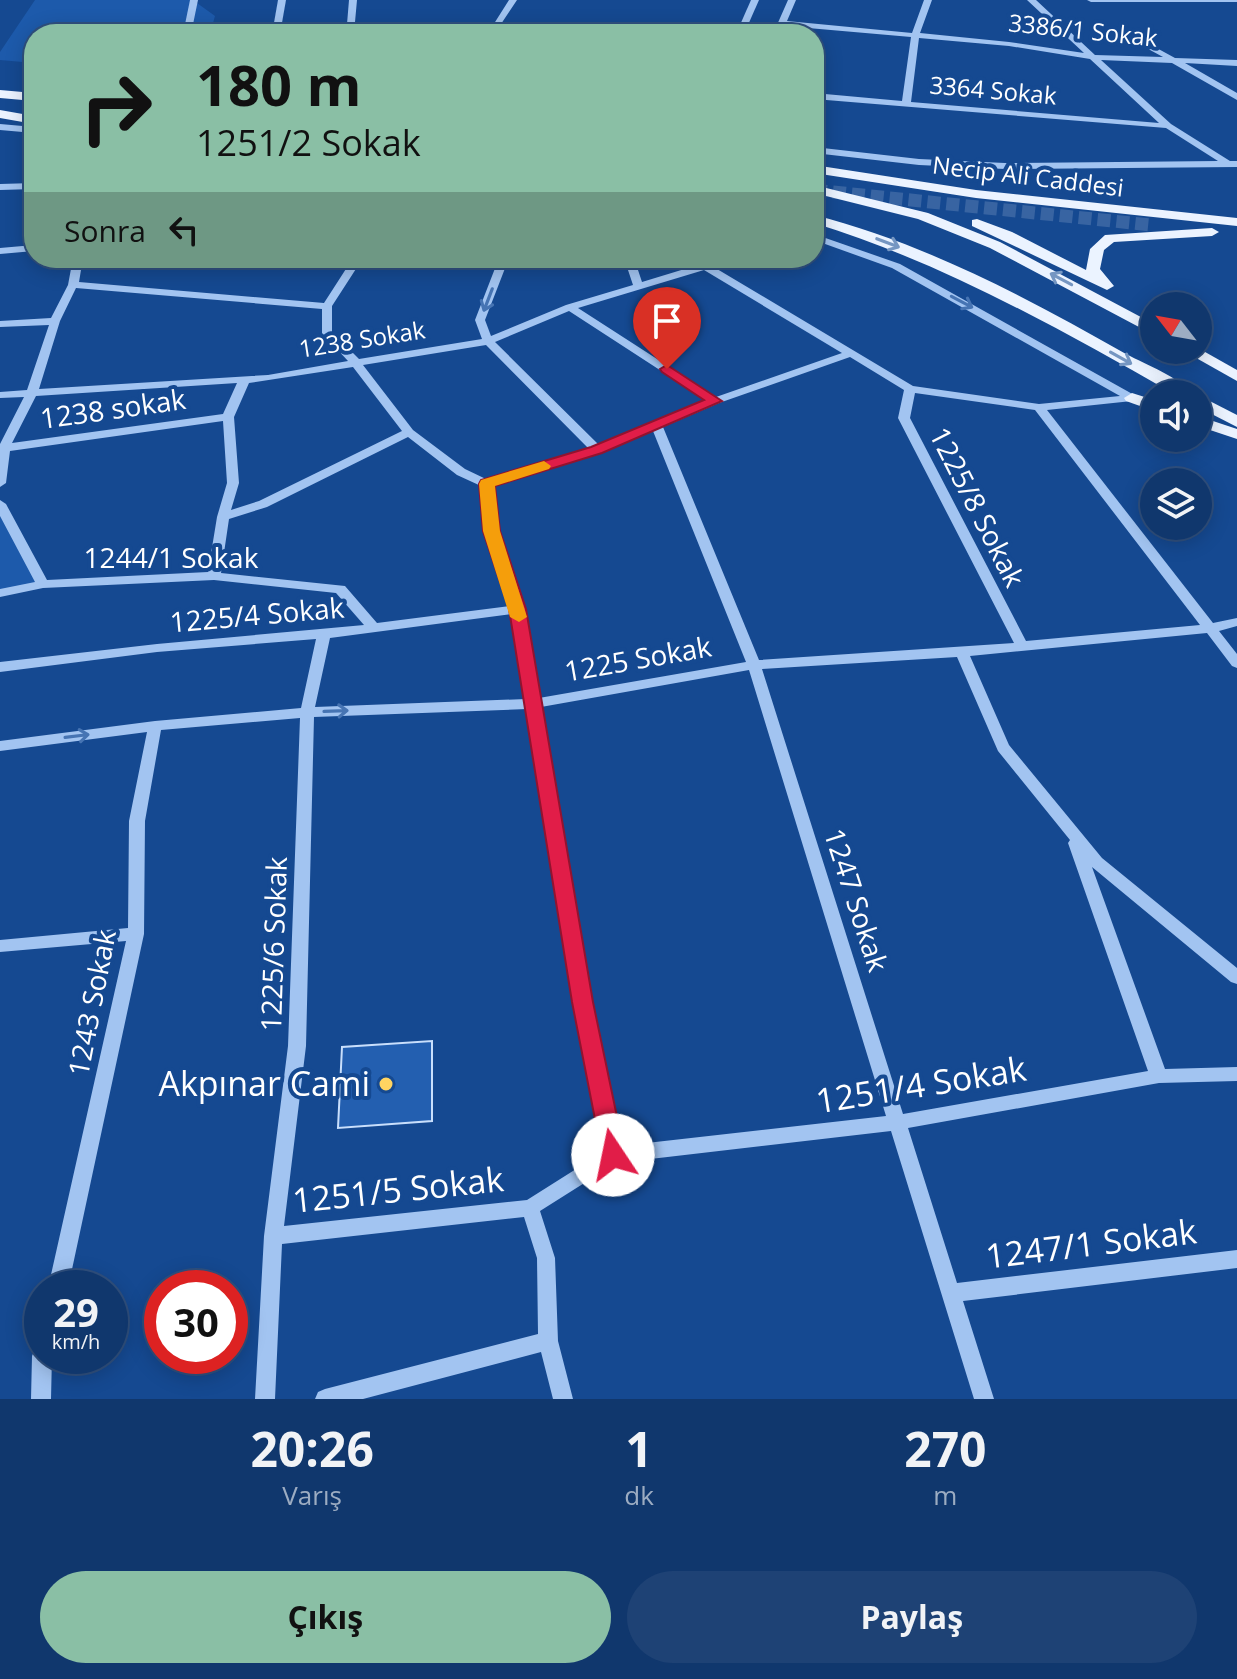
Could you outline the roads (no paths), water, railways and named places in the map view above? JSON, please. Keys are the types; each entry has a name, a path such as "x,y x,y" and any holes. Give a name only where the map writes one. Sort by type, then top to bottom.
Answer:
{"main road":[{"path":"0,83 24,85"},
{"path":"0,94 24,96"},
{"path":"0,113 24,116"},
{"name":"Necip Ali Caddesi","path":"824,171 976,194 1237,222"},
{"path":"824,173 1007,235 1107,286"},
{"path":"824,191 923,216 995,245 1140,322"},
{"path":"824,222 860,232 945,265 1161,380"},
{"name":"Necip Ali Caddesi","path":"1151,225 1237,234"},
{"path":"1140,316 1093,269 1097,249 1110,238 1212,232"},
{"path":"1212,362 1237,376"},
{"path":"1132,398 1140,401"},
{"path":"1212,408 1237,422"},
{"path":"1212,426 1237,434"}],"street":[{"path":"189,24 194,0"},
{"path":"278,24 282,0"},
{"path":"351,24 353,0"},
{"path":"498,24 513,0"},
{"path":"744,24 755,0"},
{"path":"781,23 792,0"},
{"path":"906,104 915,35 928,0"},
{"path":"1031,0 1168,126 1233,164"},
{"path":"1091,0 1237,0"},
{"name":"3386/1 Sokak","path":"781,23 792,24"},
{"name":"3386/1 Sokak","path":"824,27 1009,44 1095,57 1237,63"},
{"path":"1142,42 1237,97"},
{"name":"3364 Sokak","path":"824,97 1168,126"},
{"path":"0,127 24,129"},
{"path":"824,151 919,162 1005,166 1233,164"},
{"path":"0,187 24,186"},
{"path":"824,241 896,266 1132,398"},
{"path":"0,251 24,249"},
{"path":"0,483 4,448 32,393 55,321 73,285 76,268"},
{"path":"352,268 327,306 327,333 355,362 409,432 461,472 487,484 597,450 715,401 849,354"},
{"path":"500,268 480,320 488,341 597,450"},
{"path":"632,268 638,284"},
{"name":"1238 Sokak","path":"0,395 268,378 488,341 570,307 690,268"},
{"path":"719,268 849,354 910,389 1039,407 1132,398"},
{"path":"73,285 327,306"},
{"path":"570,307 715,401"},
{"path":"0,324 55,321"},
{"path":"214,576 223,517 233,483 228,417 245,378"},
{"name":"1225/8 Sokak","path":"910,389 904,418 1021,644"},
{"path":"1039,407 1237,663"},
{"name":"1238 sokak","path":"4,448 228,417"},
{"name":"1247 Sokak","path":"656,425 754,665 984,1399"},
{"path":"223,517 263,504 409,432"},
{"path":"487,484 492,531 518,609 582,1002 613,1155 530,1208 546,1258 548,1341 563,1399"},
{"path":"0,504 43,584"},
{"name":"1244/1 Sokak","path":"0,593 43,584 214,576 340,589 373,627"},
{"name":"1225/4 Sokak","path":"0,667 157,648 324,634 518,609"},
{"name":"1225 Sokak","path":"0,746 155,726 307,712 532,704 754,665 962,652 1212,628 1237,622"},
{"name":"1225/6 Sokak","path":"265,1399 273,1236 297,1046 307,712 324,634"},
{"path":"962,652 1003,747 1097,862 1237,977"},
{"name":"1243 Sokak","path":"62,1270 136,934 137,821 155,726"},
{"path":"1072,831 1159,1076"},
{"path":"0,946 136,934"},
{"name":"1251/4 Sokak","path":"613,1155 899,1122 1159,1076 1237,1074"},
{"name":"1251/5 Sokak","path":"273,1236 530,1208"},
{"name":"1247/1 Sokak","path":"952,1293 1237,1259"},
{"path":"325,1399 548,1341"},
{"path":"41,1399 42,1374"}],"tunnel":[{"path":"824,191 1151,225"}],"place":[{"name":"Akpınar Cami","path":"386,1084"}]}
